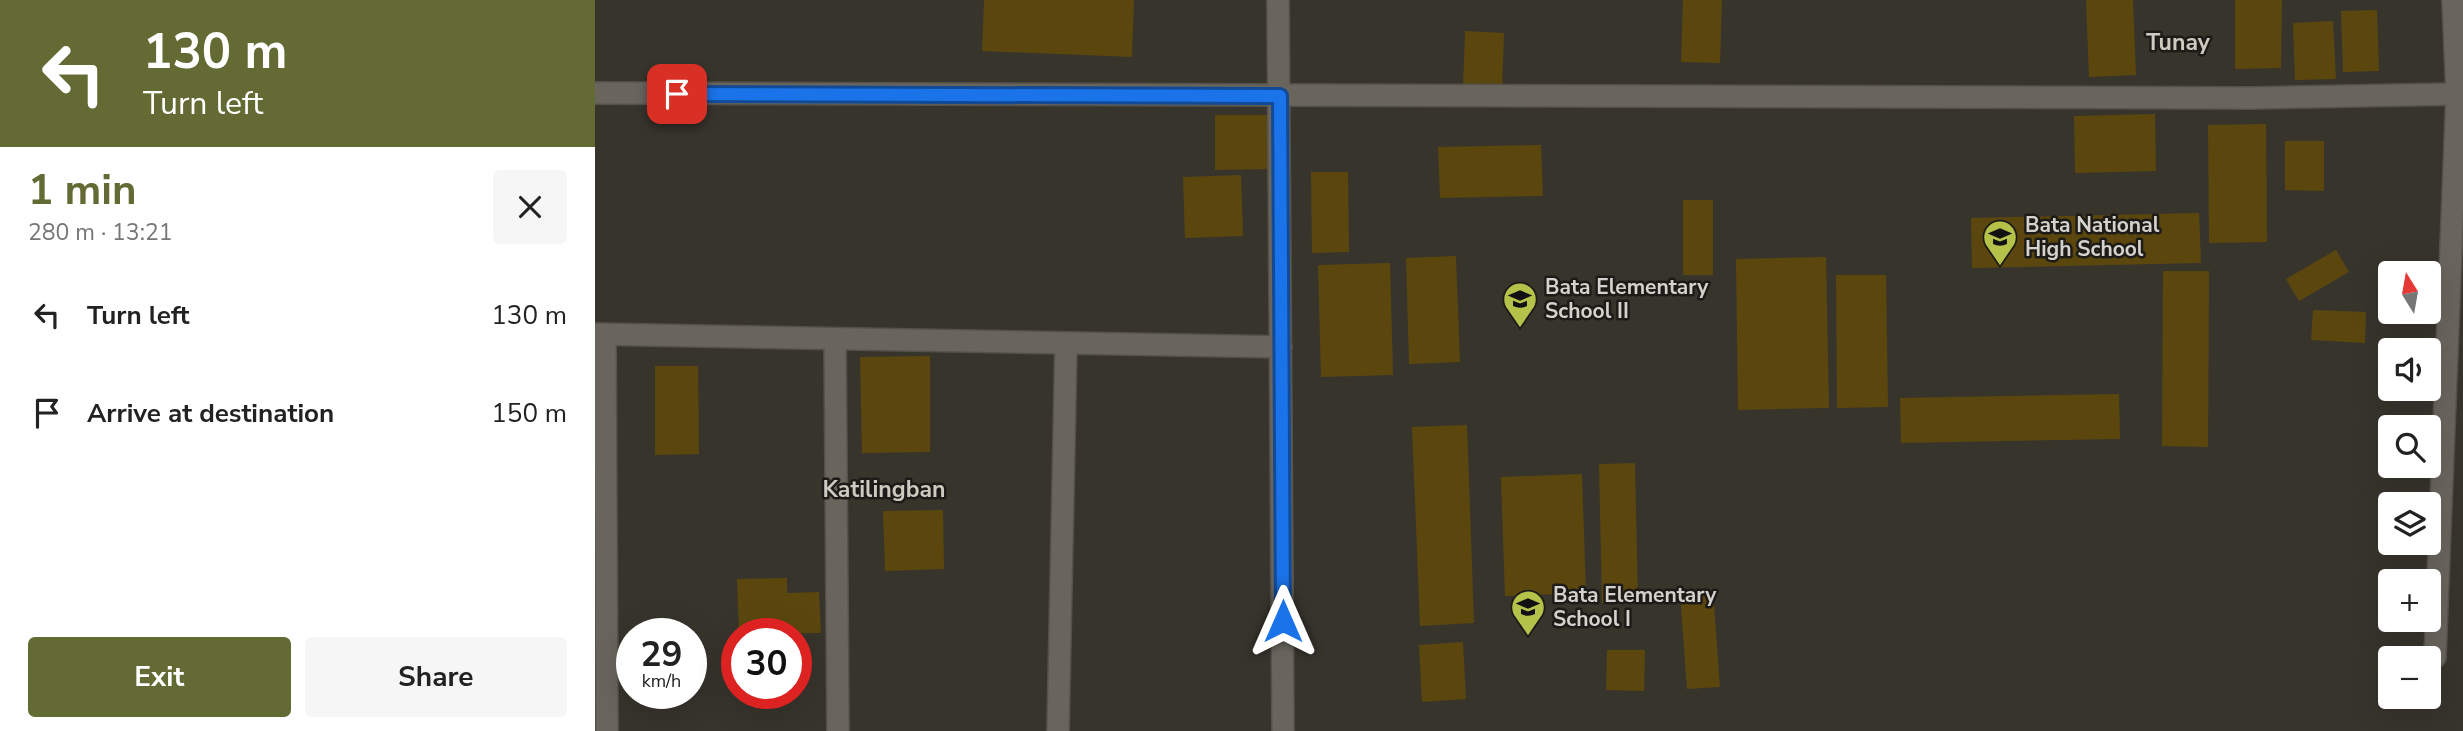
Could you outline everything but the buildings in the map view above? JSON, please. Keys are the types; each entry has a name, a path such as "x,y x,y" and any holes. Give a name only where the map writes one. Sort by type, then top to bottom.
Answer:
{"street":[{"path":"1278,0 1283,731"},
{"path":"2435,646 2457,94 2453,0"},
{"path":"595,93 2253,98 2457,94"},
{"path":"607,731 600,335 1281,347"},
{"path":"835,339 838,731"},
{"path":"1058,731 1066,344"}],"place":[{"name":"Bata National High School","path":"2000,267"},
{"name":"Bata Elementary School II","path":"1520,329"},
{"name":"Bata Elementary School I","path":"1528,637"}],"district":[{"name":"Tunay","path":"2178,42"},
{"name":"Katilingban","path":"884,489"}],"route":[{"path":"677,94 1280,96 1283,621"}]}
